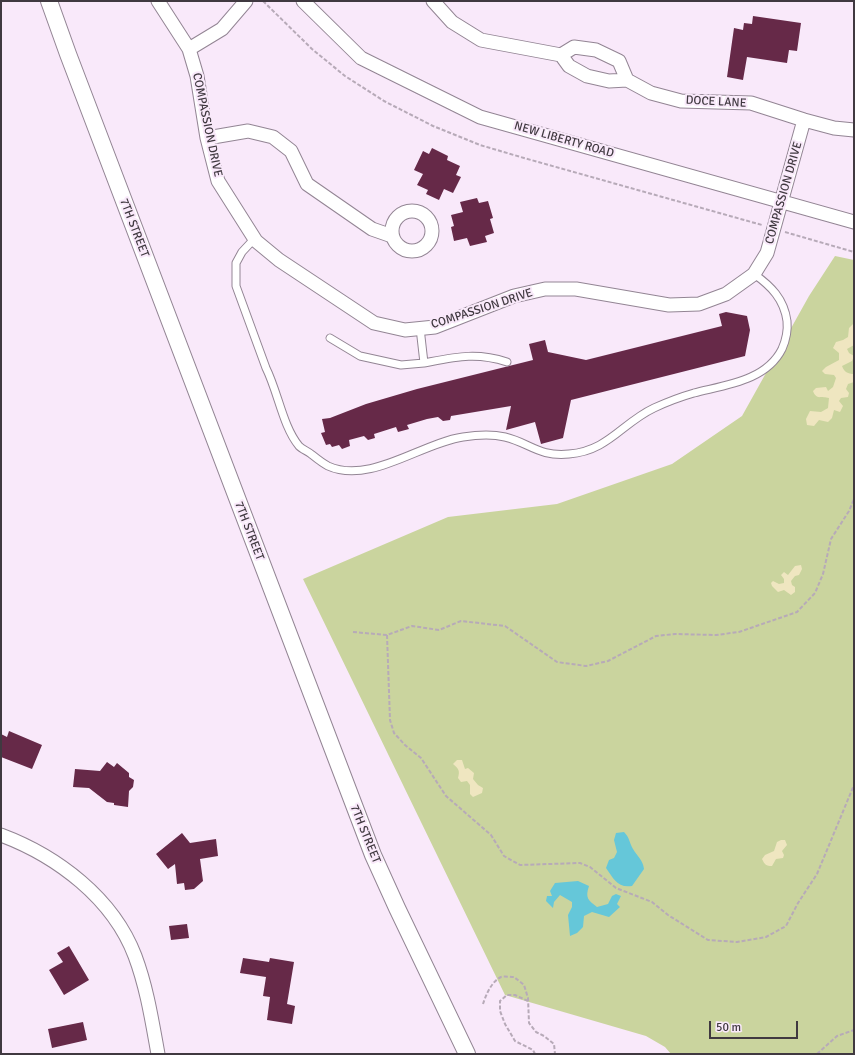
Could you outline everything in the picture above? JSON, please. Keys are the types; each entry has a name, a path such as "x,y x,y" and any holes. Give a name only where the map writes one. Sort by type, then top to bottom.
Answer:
{"street":[{"name":"7TH STREET","path":"49,1 270,586 371,848 397,908 467,1054"},
{"name":"COMPASSION DRIVE","path":"158,1 189,49 197,76 207,138 218,182 254,238 279,260 374,323 405,330 435,327 514,296 545,289 576,289 669,305 699,304 726,294 754,274 767,253 804,120"},
{"path":"189,49 222,29 246,1"},
{"name":"NEW LIBERTY ROAD","path":"303,1 361,58 480,117 854,222"},
{"path":"433,1 435,5 452,22 481,40 561,55 574,47 596,50 618,61 627,80"},
{"name":"DOCE LANE","path":"561,55 569,66 587,76 609,81 627,80 652,93 681,100 751,103 834,128 854,130"},
{"path":"207,138 248,132 273,137 291,151 307,184 372,229 392,236"},
{"path":"1,835 27,846 62,867 83,884 100,901 116,922 135,955 144,983 158,1054"}],"lane":[{"path":"254,238 242,252 236,263 236,286 266,368 272,379 291,434 300,447 320,461 328,466 351,472 372,469 439,443 461,437 505,437 545,453 569,454 588,450 606,442 651,409 669,401 753,376 771,364 778,356 787,333 786,315 776,294 770,286 754,274"},
{"path":"420,328 424,363"},
{"path":"330,338 360,356 401,365 424,363 450,358 479,356 508,362"}],"path":[{"path":"263,1 312,50 345,76 384,101 432,126 480,145 854,252"},
{"path":"353,632 387,635 412,626 438,630 461,621 505,626 558,662 586,666 608,661 656,636 675,634 716,635 739,632 797,612 815,593 823,574 831,539 849,511 854,499"},
{"path":"387,635 390,720 394,733 405,745 421,758 446,796 491,835 504,856 520,865 580,863 590,867 616,888 652,902 668,915 708,940 737,942 766,937 786,926 798,903 817,874 854,785"},
{"path":"483,1004 486,995 501,977 514,977 524,985 528,1002 529,1024 536,1032 554,1044 555,1054"},
{"path":"528,1002 514,995 507,995 500,1001 500,1011 505,1024 515,1041 533,1050 535,1054"},
{"path":"817,1054 837,1036 854,1030"}],"green space":[{"path":"835,256 854,260 854,1054 671,1054 665,1047 646,1036 505,995 303,579 448,517 557,504 672,464 742,416 809,296"}],"sand":[{"path":"854,323 854,345 847,349 849,353 854,356 852,361 842,366 846,372 854,374 854,382 848,384 846,389 849,393 848,397 841,398 839,401 843,406 840,412 834,410 832,418 828,422 819,420 814,426 807,425 806,419 810,411 821,412 828,408 829,398 818,397 813,391 816,388 826,387 828,391 833,387 836,378 834,375 825,374 822,371 839,360 839,353 833,348 836,342 848,337 849,328"},
{"path":"801,565 802,569 799,575 795,576 791,581 792,585 795,587 795,592 791,595 784,590 778,592 772,586 771,583 773,581 779,584 784,583 784,579 781,575 784,572 788,575 795,566"},
{"path":"457,760 462,760 465,769 468,768 474,773 473,779 483,788 482,793 473,797 470,794 470,785 467,781 461,782 458,778 459,774 457,767 453,764"},
{"path":"785,840 787,845 782,851 784,855 783,858 776,859 772,866 766,865 762,859 765,855 774,851 777,842"}],"water":[{"path":"624,832 644,869 632,886 623,886 616,882 606,868 609,860 614,858 617,852 614,840 616,833"},
{"path":"578,881 589,886 587,896 597,907 608,904 612,896 616,894 621,896 617,904 620,907 609,917 592,912 584,916 583,927 577,933 570,936 568,915 572,907 572,902 560,895 554,902 553,908 546,901 547,896 552,896 550,891 555,883"}],"building":[{"path":"753,16 801,23 797,51 789,50 787,63 747,57 743,80 727,77 734,28 743,30 744,23 752,24"},
{"path":"432,148 448,156 447,160 460,166 456,175 461,177 453,193 444,189 439,200 426,194 428,190 417,185 423,174 414,170 423,151 429,154"},
{"path":"477,198 479,203 488,201 493,218 490,219 494,233 485,236 487,242 470,246 467,238 454,241 451,227 454,226 451,215 463,212 460,202"},
{"path":"726,312 747,316 750,330 745,356 571,400 563,438 541,444 535,422 506,430 511,406 451,416 450,420 443,421 438,417 427,419 407,425 409,429 398,432 396,427 374,434 375,438 368,440 364,436 349,440 350,446 342,449 339,445 332,447 330,444 326,445 321,433 325,432 322,419 330,418 366,404 417,389 533,360 529,344 545,340 548,352 586,360 722,326 719,314"},
{"path":"9,731 42,745 32,769 1,757 1,734 7,737"},
{"path":"107,762 114,767 117,763 129,773 129,777 134,780 133,787 129,791 128,807 114,805 114,803 107,802 89,788 73,787 75,769 100,771"},
{"path":"182,833 190,843 216,839 218,856 200,859 203,881 194,889 185,890 184,883 177,884 175,864 168,869 156,854"},
{"path":"187,924 189,938 171,940 169,926"},
{"path":"69,946 89,980 64,995 49,970 63,962 57,953"},
{"path":"243,958 269,962 270,958 294,962 287,1004 295,1006 292,1024 267,1020 270,997 263,996 266,977 240,973"},
{"path":"83,1022 87,1040 52,1048 48,1029"}]}
